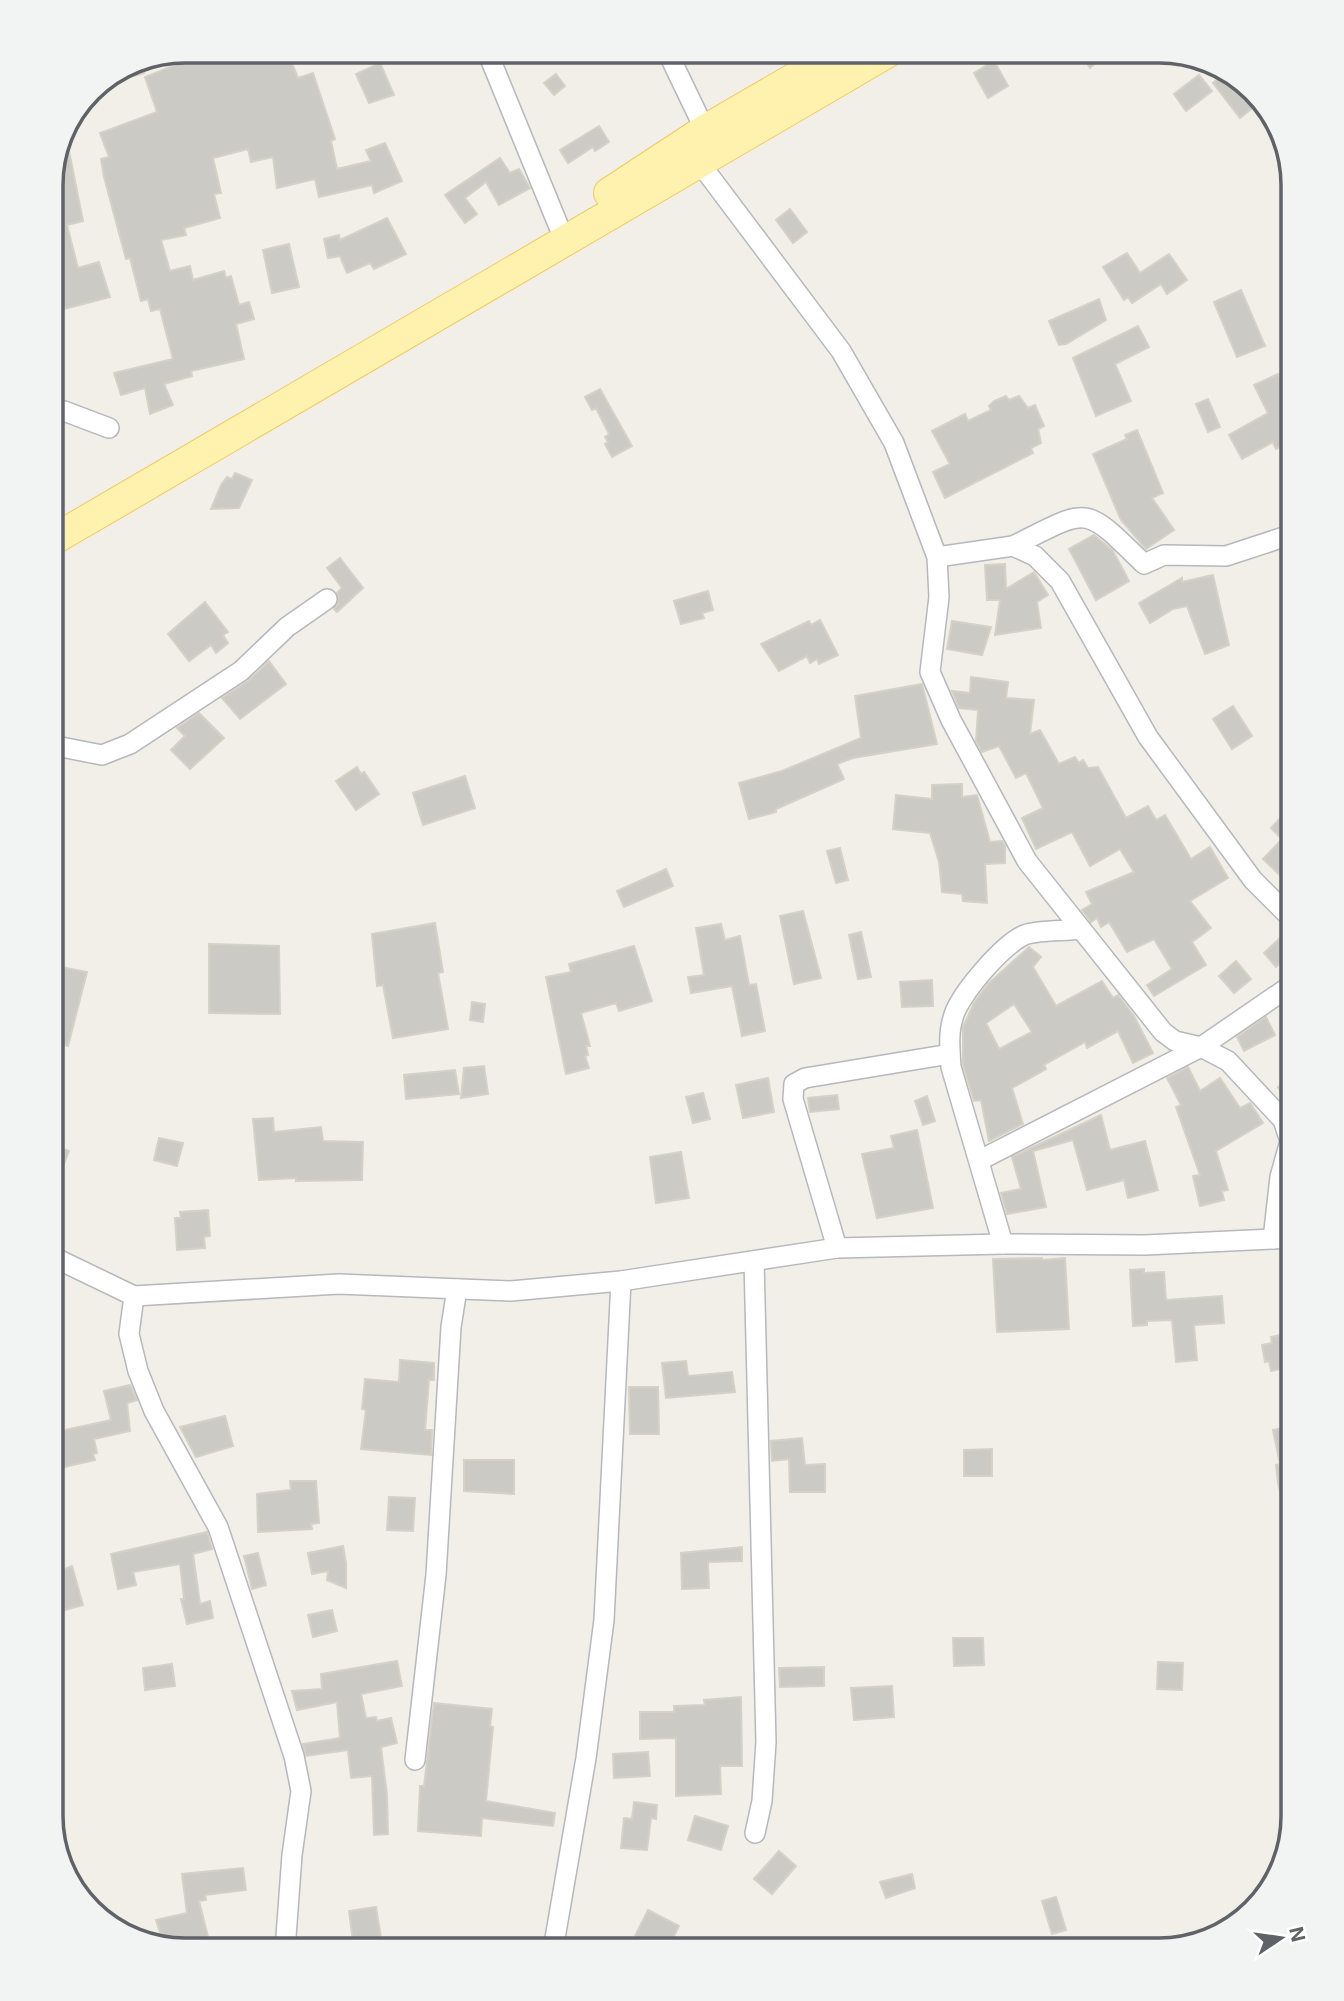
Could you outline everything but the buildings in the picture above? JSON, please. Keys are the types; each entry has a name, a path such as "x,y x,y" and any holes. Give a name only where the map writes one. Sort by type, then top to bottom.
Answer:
{"main road":[{"path":"63,514 559,227 705,130 820,63"},
{"path":"63,534 869,63"}],"street":[{"path":"492,63 559,227"},
{"path":"673,63 705,130"},
{"path":"699,162 841,351 894,443 937,556 939,597 930,672 937,693 1027,862 1163,1032 1175,1041 1201,1047 1228,1061 1281,1118"},
{"path":"63,411 109,428"},
{"path":"937,556 1013,546 1067,519 1086,515 1104,524 1144,564 1164,555 1226,556 1281,538"},
{"path":"1013,546 1035,556 1060,581 1147,737 1253,880 1281,908"},
{"path":"63,748 102,755 130,744 241,671 287,627 327,599"},
{"path":"1003,1244 951,1067 953,1016 974,983 1012,942 1029,933 1081,929"},
{"path":"980,1160 1201,1047 1281,992"},
{"path":"836,1248 793,1098 794,1084 806,1078 950,1054"},
{"path":"1273,1239 1281,1174"},
{"path":"63,1262 134,1296 339,1284 511,1292 621,1281 836,1248 1003,1244 1145,1245 1281,1239"},
{"path":"754,1261 766,1742 762,1801 755,1833"},
{"path":"555,1938 586,1758 604,1620 621,1281"},
{"path":"415,1760 436,1575 452,1327 457,1289"},
{"path":"134,1296 128,1334 138,1371 154,1411 218,1527 294,1756 301,1791 292,1855 286,1938"}]}
